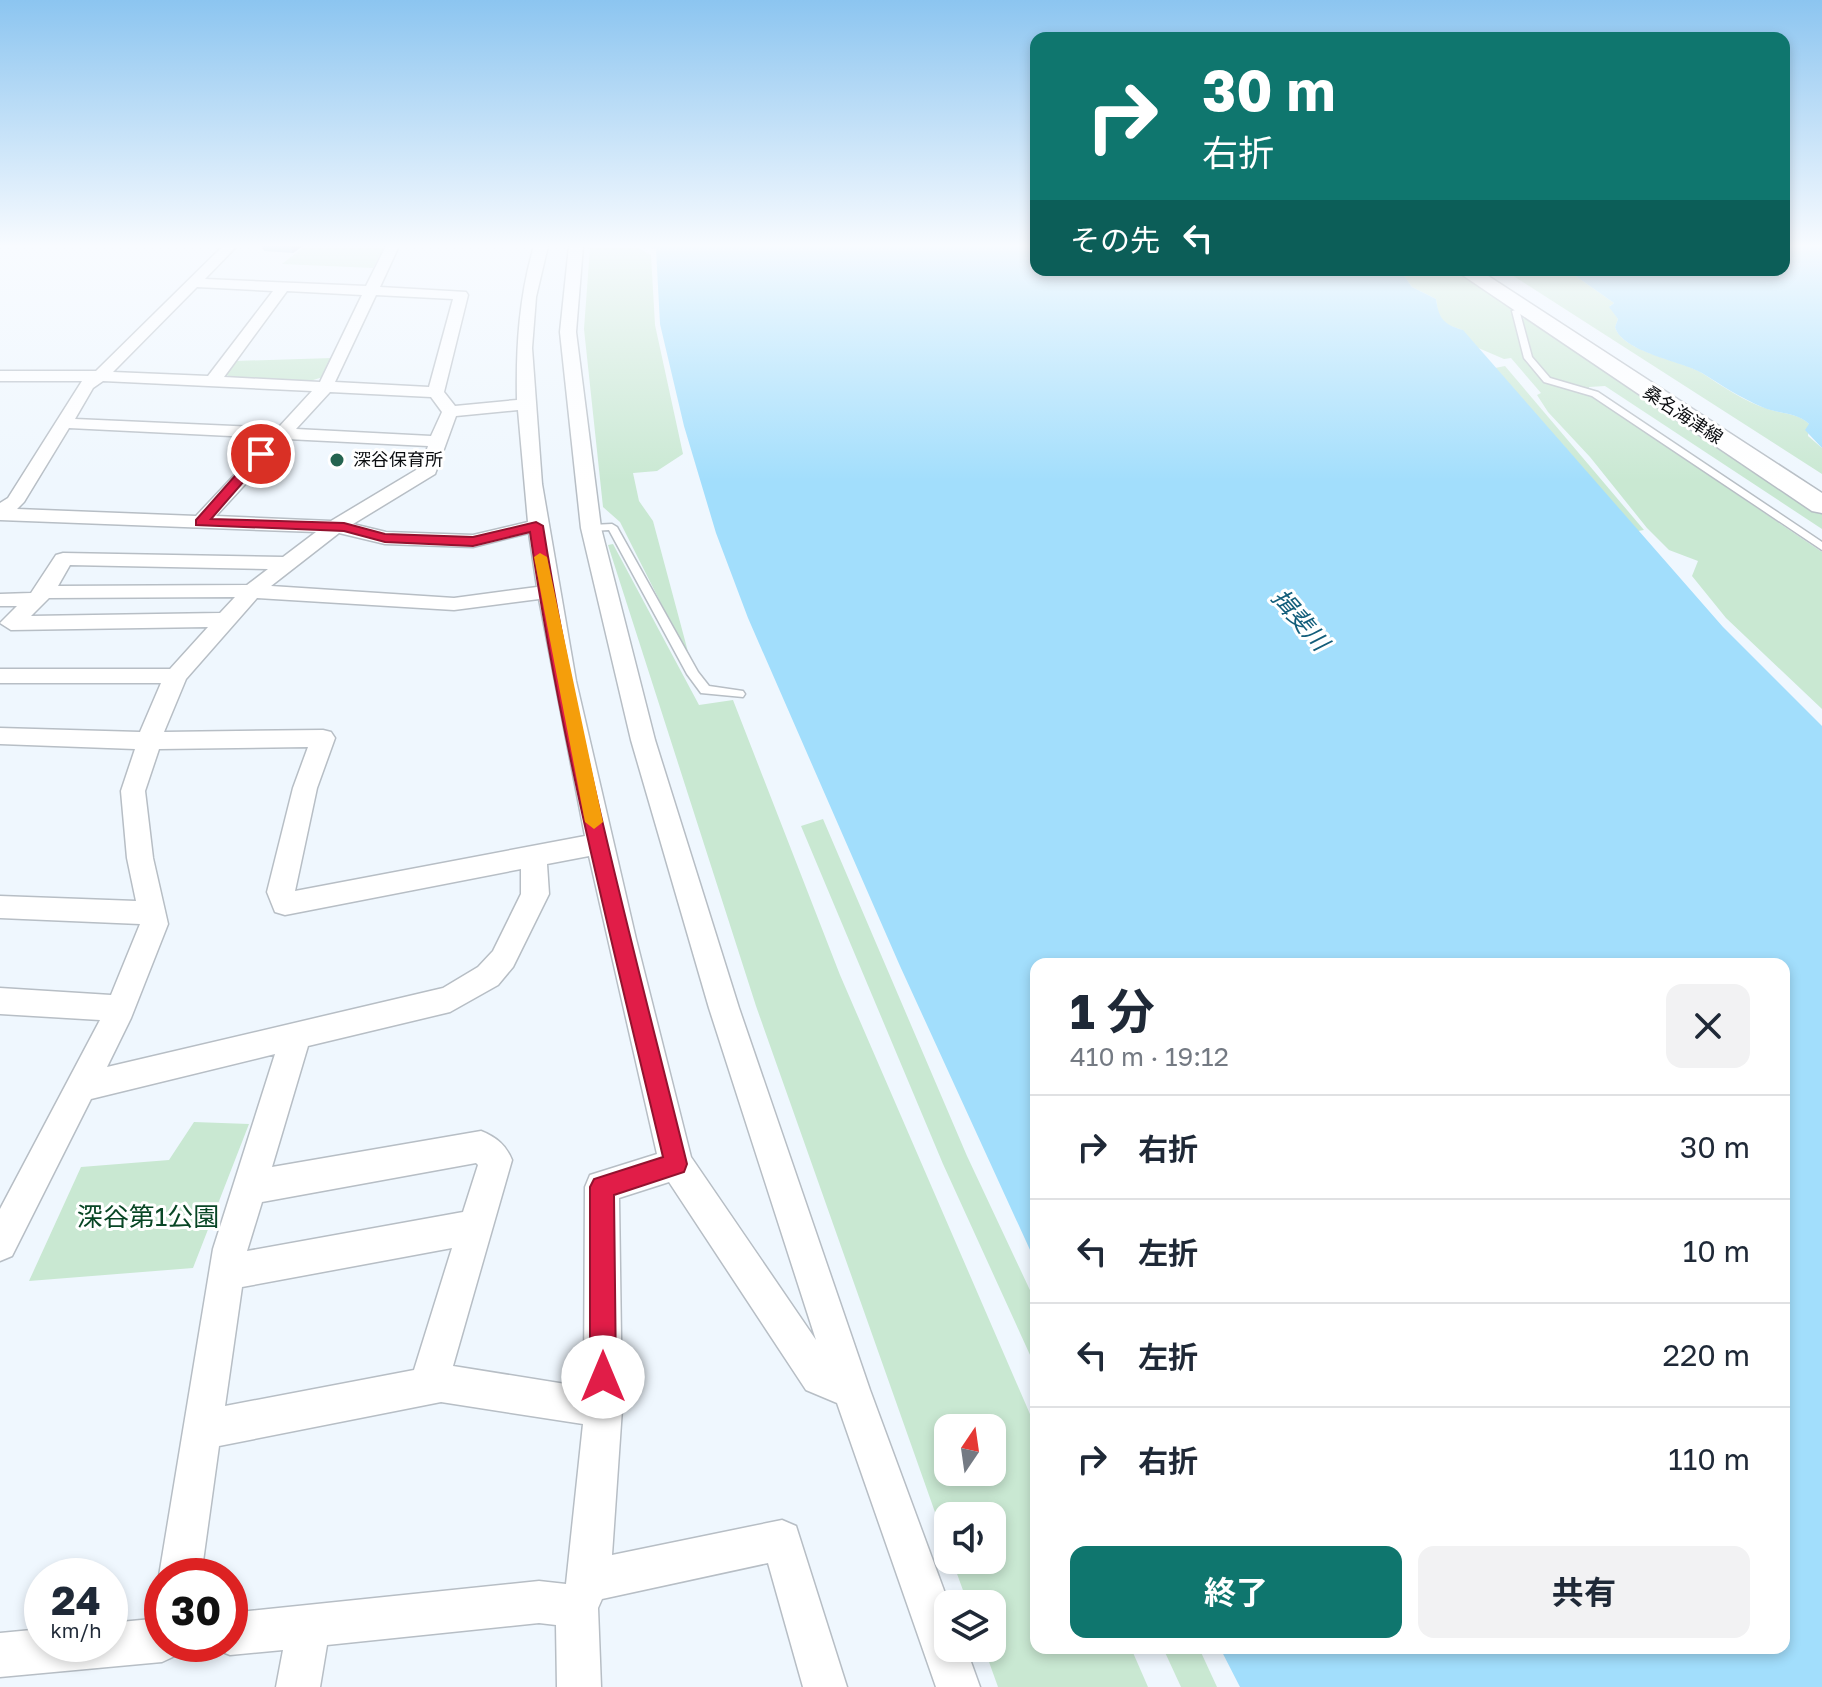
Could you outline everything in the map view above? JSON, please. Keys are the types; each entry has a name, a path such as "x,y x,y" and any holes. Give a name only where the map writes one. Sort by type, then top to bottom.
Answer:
{"main road":[{"name":"桑名海津線","path":"1546,325 1822,505"}],"street":[{"path":"1,514 15,502 87,385 152,325"},
{"path":"213,381 255,325"},
{"path":"201,522 325,387 355,325"},
{"path":"436,392 453,325"},
{"path":"526,325 525,404 536,526 546,592 598,844 676,1164 819,1377 851,1390"},
{"path":"569,325 591,528 648,755 724,1008 851,1390 958,1687"},
{"path":"0,376 100,376 436,392"},
{"path":"436,392 451,412"},
{"path":"288,563 63,559 40,596 11,623 222,620 252,591 288,563 334,527 429,470 437,441 451,412 525,404"},
{"path":"62,423 437,441"},
{"path":"1,514 334,527 385,538 473,541 536,526"},
{"path":"121,622 169,560"},
{"path":"0,600 145,591 252,591 454,604 546,592"},
{"path":"0,1244 120,1008 154,924 140,858 133,791 160,708 176,676 224,623 222,620"},
{"path":"0,676 176,676"},
{"path":"0,736 148,741 323,738 305,788 281,892 285,904 598,844"},
{"path":"81,1087 450,999 480,982 503,959 535,894 534,857"},
{"path":"0,907 152,913"},
{"path":"0,1001 120,1008"},
{"path":"183,1558 229,1272 230,1249 296,1037"},
{"path":"251,1187 481,1147 496,1160 437,1360 425,1387"},
{"path":"579,1687 583,1594 603,1409 602,1187 676,1164"},
{"path":"229,1272 475,1227"},
{"path":"202,1430 441,1383 494,1389 603,1409"},
{"path":"248,1632 539,1602 583,1594 782,1540 825,1687"},
{"path":"298,1687 309,1626"},
{"path":"0,1655 144,1642"}],"lane":[{"path":"1520,325 1528,358 1547,380 1595,394 1822,547"},
{"path":"591,528 612,527 693,674 705,690 739,694"}],"green space":[{"path":"584,325 655,325 683,454 657,471 633,473 639,501 653,521 691,663 620,522 603,507"},
{"path":"1447,325 1537,325 1822,512 1822,529 1605,386 1589,387 1589,394 1822,552 1822,709 1726,618 1692,576 1698,561 1669,550 1647,528 1590,457 1548,412 1537,395 1541,393 1511,358 1504,359 1476,347 1462,330"},
{"path":"1589,325 1616,325 1620,336 1640,349 1693,368 1751,402 1805,420 1809,424 1808,436 1822,448 1822,474"},
{"path":"332,358 323,377 310,381 231,377 224,374 235,361"},
{"path":"1505,366 1644,530 1638,531 1495,368"},
{"path":"613,544 699,705 733,700 840,975 1030,1414 1030,1654 1134,1654 1148,1687 998,1687 989,1662 1006,1662 1006,1590 963,1590 957,1574 1006,1574 1006,1502 934,1502 934,1509 756,1006 608,545"},
{"path":"823,819 967,1156 1030,1290 1030,1355 943,1164 801,826"},
{"name":"深谷第1公園","path":"194,1122 249,1124 193,1268 29,1281 81,1167 169,1160"},
{"path":"1166,1654 1202,1654 1217,1687 1181,1687"}],"water":[{"name":"揖斐川","path":"660,325 1451,325 1463,330 1723,627 1822,726 1822,1687 1240,1687 1223,1654 1790,1654 1790,958 1030,958 1030,1250 900,966 748,618 716,533 684,426"},
{"path":"1822,325 1822,448 1805,430 1809,424 1804,420 1762,407 1702,373 1640,349 1620,336 1615,327"}],"slow traffic":[{"path":"540,557 594,822"}],"place":[{"name":"深谷保育所","path":"337,460"}],"route":[{"path":"261,454 201,522 344,527 385,538 473,541 536,526 546,592 598,844 676,1164 602,1187 603,1377"}]}
